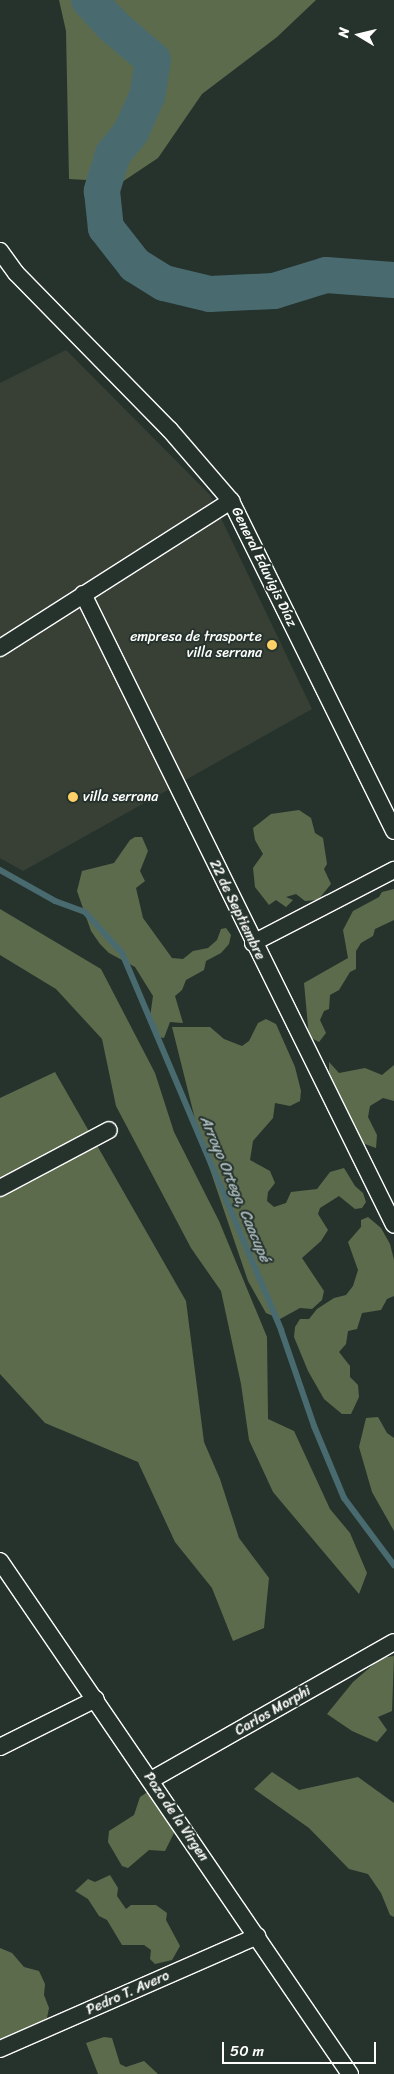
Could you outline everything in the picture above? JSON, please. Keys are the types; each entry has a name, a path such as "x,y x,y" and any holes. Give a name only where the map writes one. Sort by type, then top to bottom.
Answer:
{"street":[{"name":"General Eduvigis Díaz","path":"0,251 16,273 170,430 231,501 394,831"},
{"path":"0,648 231,501"},
{"name":"22 de Septiembre","path":"83,594 253,943 394,1225"},
{"path":"253,943 394,870"},
{"path":"0,1188 109,1130"},
{"name":"Pozo de la Virgen","path":"0,1561 96,1699 350,2074"},
{"name":"Carlos Morphi","path":"151,1780 394,1642"},
{"path":"0,1746 96,1699"},
{"name":"Pedro T. Avero","path":"0,2049 257,1936"}],"shaded area":[{"path":"66,350 210,495 312,709 23,871 0,858 0,383"}],"green space":[{"path":"59,0 316,0 277,37 202,94 158,158 122,182 69,179 66,31"},
{"path":"299,810 311,818 315,833 323,838 327,864 324,869 331,884 318,900 305,901 296,894 286,897 293,900 286,907 276,900 269,905 255,887 253,868 263,854 255,840 253,828 271,814"},
{"path":"135,837 142,837 148,851 140,871 145,881 136,888 143,918 172,958 183,959 193,951 208,948 217,940 221,929 226,928 231,935 229,944 221,953 206,961 204,970 186,980 182,990 175,996 183,1023 170,1022 164,1038 154,1036 150,1017 153,996 135,967 109,953 100,944 91,931 77,891 82,871 114,863 130,840"},
{"path":"394,889 394,920 375,929 373,936 361,943 356,951 356,969 350,972 339,990 330,995 329,1009 324,1011 320,1020 326,1033 319,1042 309,1037 304,983 348,958 343,930 353,911 379,897 382,892"},
{"path":"0,909 101,969 155,1073 174,1132 219,1221 267,1337 268,1419 294,1431 330,1509 350,1533 367,1573 359,1594 273,1492 249,1440 241,1384 221,1291 191,1248 116,1106 102,1039 56,989 0,955"},
{"path":"266,1019 276,1024 295,1067 301,1091 300,1101 290,1106 275,1103 273,1118 253,1141 250,1160 270,1171 275,1183 268,1192 267,1201 274,1207 286,1203 291,1192 317,1189 330,1172 344,1168 355,1186 363,1193 366,1202 362,1208 355,1209 339,1196 320,1208 318,1214 328,1230 321,1241 302,1258 324,1291 322,1300 312,1309 300,1308 280,1319 266,1313 248,1281 201,1143 172,1027 210,1027 224,1039 242,1046 249,1041 258,1023"},
{"path":"329,1062 339,1073 365,1068 382,1075 394,1065 394,1101 383,1098 370,1106 368,1117 377,1135 376,1148 362,1143 329,1083"},
{"path":"55,1072 186,1301 204,1442 220,1479 239,1538 269,1578 264,1628 233,1641 212,1588 175,1542 138,1462 45,1423 0,1374 0,1098"},
{"path":"368,1217 381,1228 390,1244 394,1260 394,1296 387,1299 381,1310 362,1313 357,1329 348,1331 346,1344 339,1352 350,1366 350,1377 358,1385 359,1397 351,1414 342,1414 324,1399 308,1371 294,1337 295,1327 300,1319 309,1319 317,1309 334,1298 346,1295 353,1286 358,1270 348,1242 361,1227 361,1220"},
{"path":"378,1417 387,1433 394,1438 394,1531 372,1492 359,1447 366,1418"},
{"path":"394,1656 392,1711 378,1717 387,1730 377,1742 352,1731 327,1714 353,1682 381,1658"},
{"path":"272,1772 299,1790 358,1777 394,1803 394,1917 390,1915 381,1893 368,1874 349,1869 309,1828 254,1789"},
{"path":"149,1791 174,1814 174,1833 165,1851 149,1850 128,1868 122,1866 108,1842 109,1831 134,1815 140,1797"},
{"path":"110,1875 118,1888 117,1896 126,1909 131,1905 156,1905 167,1913 166,1920 180,1946 172,1960 155,1964 150,1959 151,1950 144,1945 122,1945 107,1920 99,1916 88,1899 75,1891 88,1879 95,1882"},
{"path":"0,1948 12,1953 24,1967 39,1971 45,1984 44,1995 49,2008 47,2018 36,2028 0,2043"},
{"path":"104,2037 112,2038 120,2064 126,2067 144,2061 158,2074 98,2074 86,2043"}],"waterway":[{"path":"89,0 111,24 153,60 147,96 131,132 113,154 102,191 106,228 135,265 164,283 210,294 274,291 326,275 394,280"},
{"name":"Arroyo Ortega, Caacupé","path":"0,870 55,901 85,912 122,953 281,1330 314,1426 344,1498 394,1565"}],"place":[{"name":"empresa de trasporte villa serrana","path":"272,645"},
{"name":"villa serrana","path":"73,797"}]}
